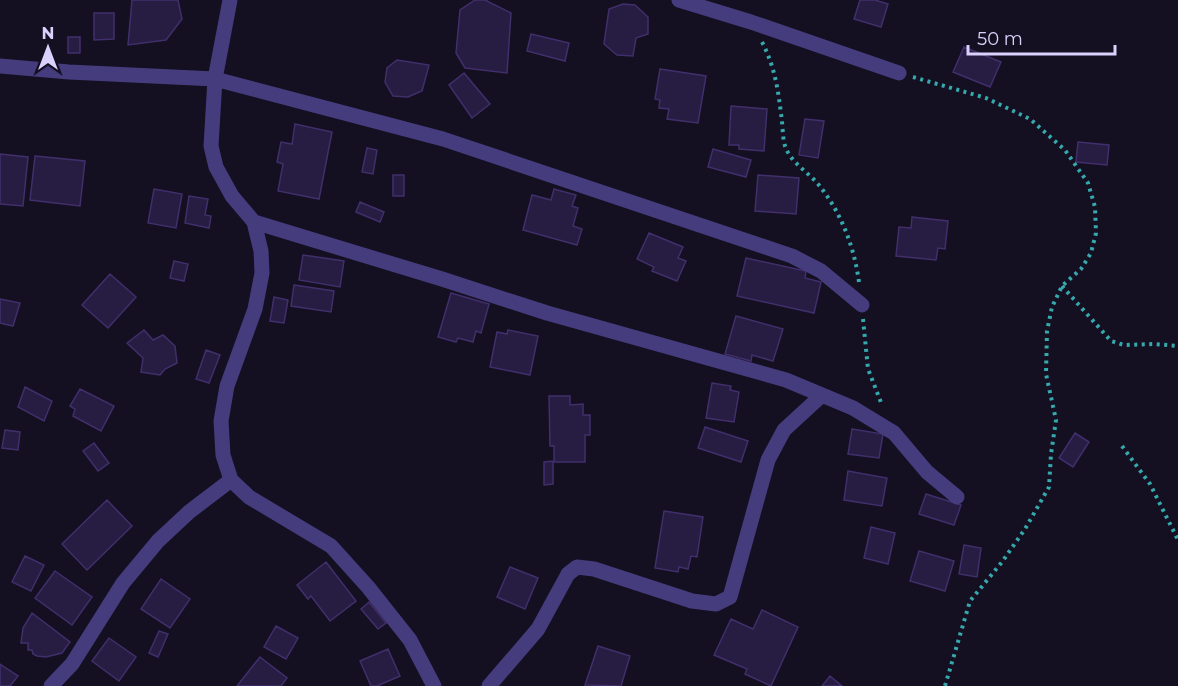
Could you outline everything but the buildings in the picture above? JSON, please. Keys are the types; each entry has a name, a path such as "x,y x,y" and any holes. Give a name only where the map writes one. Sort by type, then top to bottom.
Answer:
{"street":[{"path":"230,0 215,79 211,146 216,167 232,195 254,222 261,251 262,273 255,309 227,386 221,421 223,455 231,480 249,497 298,524 331,546 368,587 410,640 434,686"},
{"path":"679,0 695,2 899,73"},
{"path":"0,66 69,72 215,79 443,139 792,256 821,272 862,305"},
{"path":"254,222 547,313 786,380 853,408 894,433 927,472 957,497"},
{"path":"489,686 538,629 568,574 577,567 594,569 692,601 716,604 730,597 768,460 784,430 820,396"},
{"path":"51,686 72,664 123,583 158,541 189,512 231,480"}],"path":[{"path":"751,22 773,67 785,145 789,155 817,182 836,210 852,246 857,264 868,369 882,406"},
{"path":"899,73 986,98 1030,118 1065,150 1089,183 1095,207 1096,232 1091,253 1081,269 1062,286 1052,307 1047,331 1046,374 1056,420 1049,487 1025,529 970,601 945,686"},
{"path":"1062,286 1111,341 1124,345 1178,346"},
{"path":"1122,446 1150,484 1178,540"}]}
